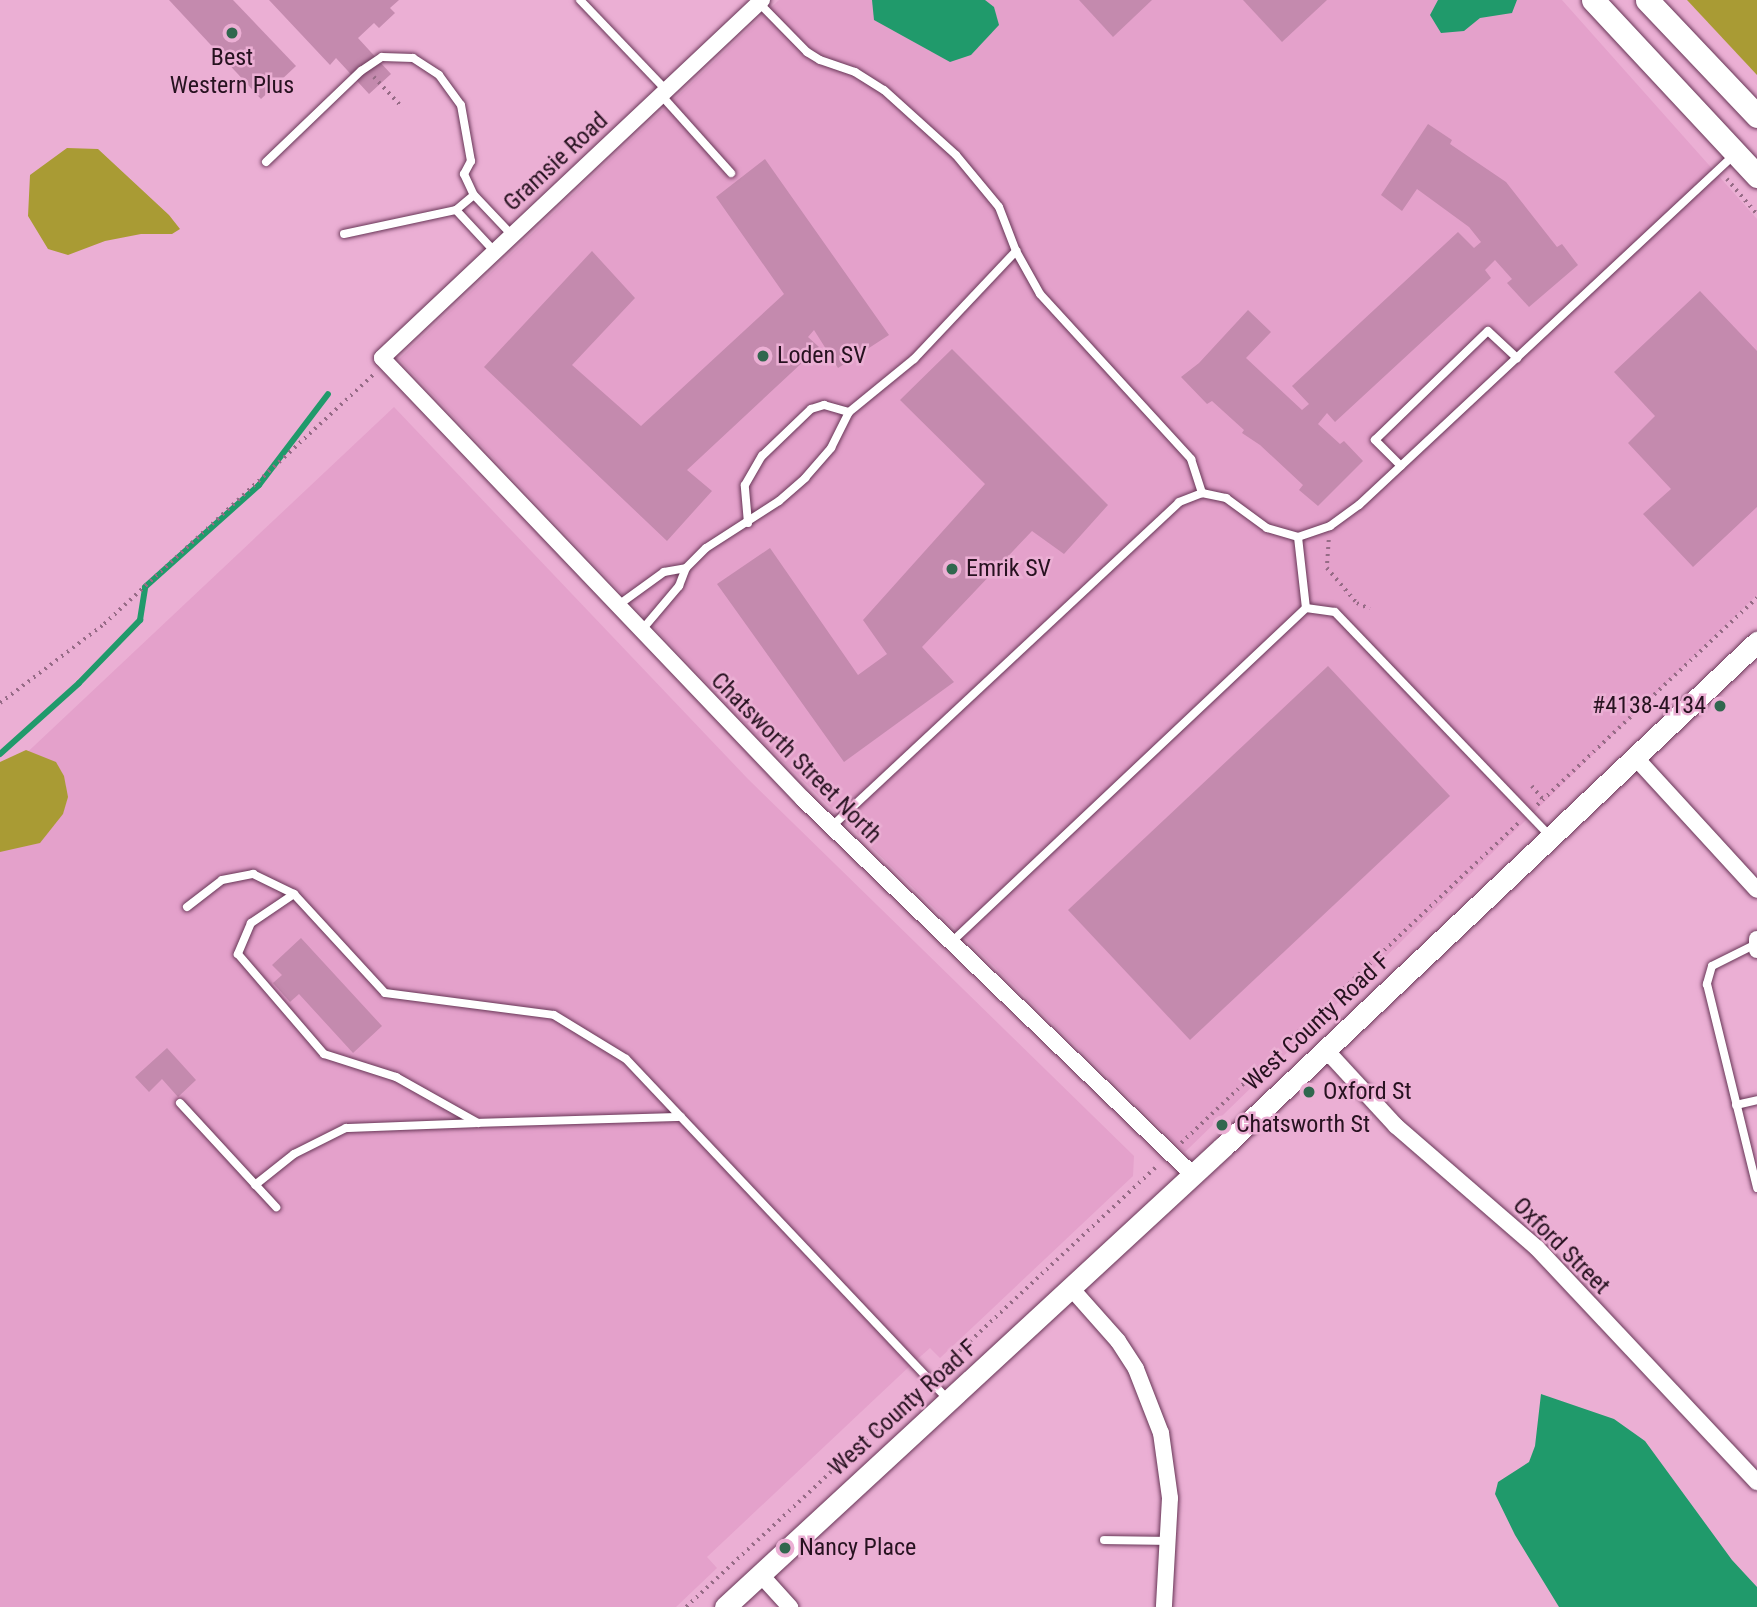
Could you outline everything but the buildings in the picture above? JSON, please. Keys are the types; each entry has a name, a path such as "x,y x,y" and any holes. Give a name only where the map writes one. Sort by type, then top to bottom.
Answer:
{"main road":[{"path":"1593,0 1757,176"},
{"path":"1647,0 1757,116"}],"street":[{"name":"Gramsie Road","path":"384,360 760,1"},
{"name":"Chatsworth Street North","path":"384,360 640,631 831,827 1193,1175"},
{"name":"West County Road F","path":"725,1607 1193,1175 1757,642"},
{"path":"1635,757 1757,890"},
{"path":"1757,939 1757,950"},
{"name":"Oxford Street","path":"1326,1050 1396,1126 1537,1248 1757,1482"},
{"path":"1071,1288 1118,1341 1150,1398 1167,1465 1170,1498 1164,1607"},
{"path":"760,1574 790,1607"}],"lane":[{"path":"580,0 731,173"},
{"path":"760,1 807,52 820,60 855,72 884,90 956,155 999,207 1016,251 1040,294 1191,459 1202,493"},
{"path":"265,162 365,68 382,57 413,58 439,75 461,105 471,162 464,174 474,195 512,235"},
{"path":"831,827 1179,502 1202,493 1226,498 1267,528 1298,537 1325,527 1359,505 1736,154"},
{"path":"344,234 456,210 474,195"},
{"path":"456,210 495,252"},
{"path":"640,631 679,586 686,568 722,536 748,523 805,478 831,448 849,412 914,359 1016,251"},
{"path":"1401,466 1375,440 1488,331 1517,358"},
{"path":"748,523 745,485 762,456 811,408 824,404 849,412"},
{"path":"1298,537 1306,608"},
{"path":"617,606 664,572 686,568"},
{"path":"1306,608 1335,612 1551,837"},
{"path":"950,943 1306,608"},
{"path":"187,907 222,880 253,874 294,894 385,993 554,1015 626,1059 950,1401"},
{"path":"294,894 251,923 238,954 324,1054 396,1077 478,1123"},
{"path":"1756,944 1712,966 1707,984 1757,1188"},
{"path":"1736,1105 1757,1100"},
{"path":"180,1103 276,1207"},
{"path":"256,1185 295,1154 346,1128 681,1117"},
{"path":"1104,1540 1169,1541"}],"path":[{"path":"365,68 403,108"},
{"path":"0,703 104,624 384,360"},
{"path":"1325,527 1329,542 1327,568 1357,603 1370,609"},
{"path":"1171,1152 1757,598"},
{"path":"1532,786 1543,799"}],"shaded area":[{"path":"779,0 1562,0 1757,219 1757,595 1185,1152 762,741 399,359"},
{"path":"872,0 985,0 994,7 999,25 971,55 950,62 874,20"},
{"path":"1438,0 1517,0 1512,13 1480,18 1464,31 1441,33 1430,15"},
{"path":"1687,0 1757,0 1757,75"},
{"path":"67,148 98,149 169,215 180,229 172,234 141,234 105,241 68,255 48,249 28,216 30,175"},
{"path":"394,407 748,779 1134,1156 1133,1176 940,1358 930,1348 913,1363 707,1557 717,1568 676,1607 0,1607 0,778"},
{"path":"26,750 56,762 64,776 68,797 63,814 40,843 0,852 0,762"},
{"path":"1541,1394 1614,1419 1645,1441 1732,1560 1757,1587 1757,1607 1559,1607 1515,1535 1495,1494 1498,1482 1529,1462 1535,1446"}],"waterway":[{"path":"0,754 79,683 140,620 145,587 259,485 328,394"}],"place":[{"name":"Best Western Plus","path":"232,33"},
{"name":"Loden SV","path":"763,356"},
{"name":"Emrik SV","path":"952,569"},
{"name":"#4138-4134","path":"1720,706"},
{"name":"Oxford St","path":"1309,1092"},
{"name":"Chatsworth St","path":"1222,1125"},
{"name":"Nancy Place","path":"785,1548"}]}
